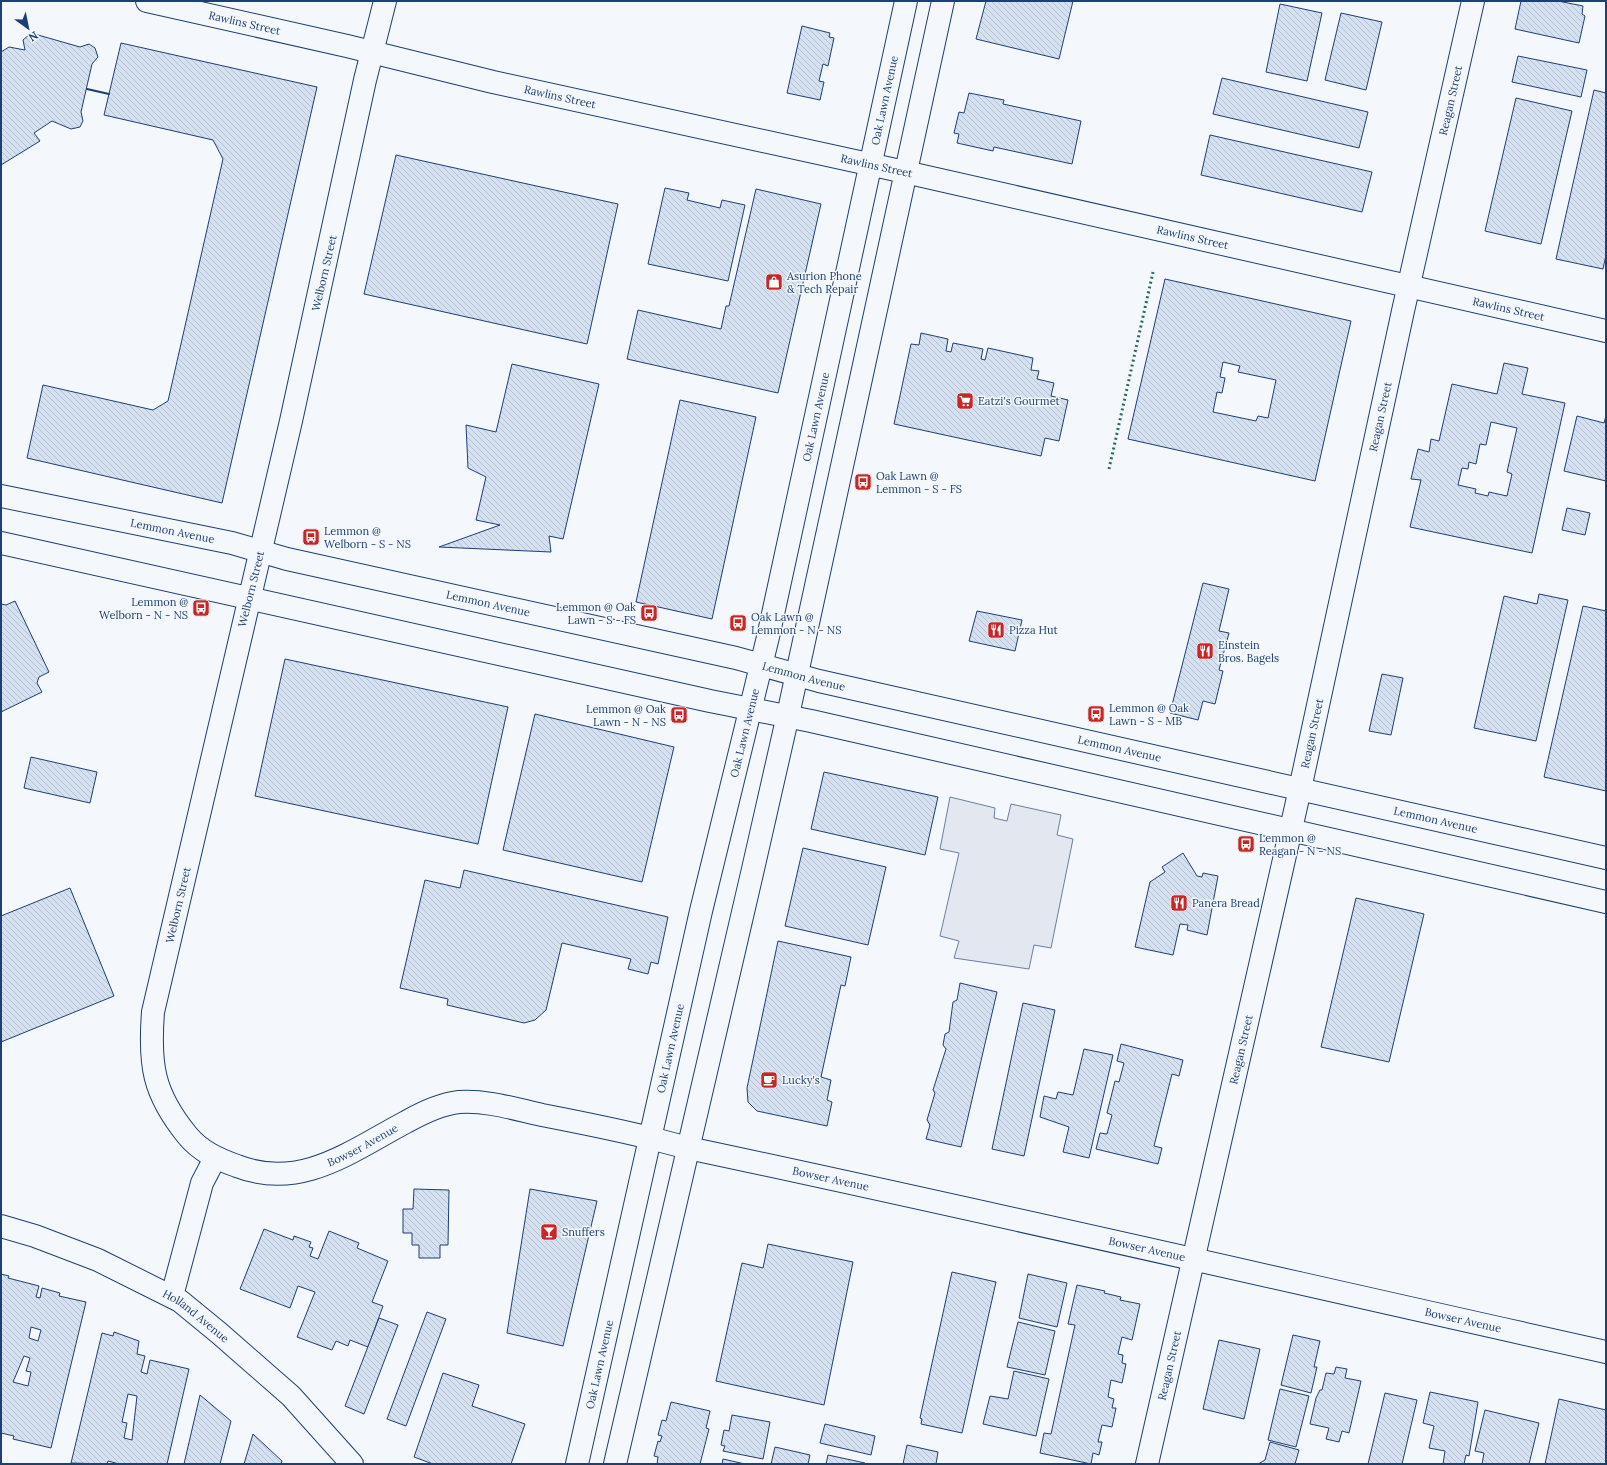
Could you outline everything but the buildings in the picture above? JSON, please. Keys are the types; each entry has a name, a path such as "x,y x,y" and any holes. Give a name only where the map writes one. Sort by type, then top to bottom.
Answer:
{"main road":[{"name":"Rawlins Street","path":"147,1 493,82 871,166 905,172 1606,331"},
{"name":"Welborn Street","path":"215,1158 195,1144 174,1118 161,1095 154,1076 150,1045 153,1012 330,249 372,53 385,1"},
{"name":"Oak Lawn Avenue","path":"577,1464 701,911 770,632 906,1"},
{"path":"616,1464 788,716 851,430 942,1"},
{"name":"Reagan Street","path":"1147,1464 1300,789 1408,286 1472,1"},
{"name":"Lemmon Avenue","path":"1,496 232,543 287,559 620,631 736,658 796,675 1606,858"},
{"path":"1,543 710,701 788,716 1606,902"},
{"name":"Bowser Avenue","path":"215,1158 243,1169 264,1174 288,1175 312,1170 335,1160 427,1111 458,1102 478,1102 864,1185 1606,1352"},
{"path":"172,1296 202,1183 215,1158"},
{"name":"Holland Avenue","path":"1,1226 35,1236 98,1260 172,1296 220,1333 291,1396 352,1464"}],"shaded area":[{"path":"950,797 995,808 994,818 1007,821 1011,804 1061,815 1057,835 1073,839 1051,948 1034,945 1029,969 954,958 959,941 940,936 959,853 940,849"}],"hedge":[{"path":"1109,469 1153,272"}],"wall":[{"path":"87,89 109,94"}],"place":[{"name":"Asurion Phone & Tech Repair","path":"774,282"},
{"name":"Eatzi's Gourmet","path":"965,401"},
{"name":"Oak Lawn @ Lemmon - S - FS","path":"863,482"},
{"name":"Lemmon @ Welborn - S - NS","path":"311,537"},
{"name":"Lemmon @ Welborn - N - NS","path":"201,608"},
{"name":"Lemmon @ Oak Lawn - S - FS","path":"649,613"},
{"name":"Oak Lawn @ Lemmon - N - NS","path":"738,623"},
{"name":"Pizza Hut","path":"996,630"},
{"name":"Einstein Bros. Bagels","path":"1205,651"},
{"name":"Lemmon @ Oak Lawn - S - MB","path":"1096,714"},
{"name":"Lemmon @ Oak Lawn - N - NS","path":"679,715"},
{"name":"Lemmon @ Reagan - N - NS","path":"1246,844"},
{"name":"Panera Bread","path":"1179,903"},
{"name":"Lucky's","path":"769,1080"},
{"name":"Snuffers","path":"549,1232"}]}
